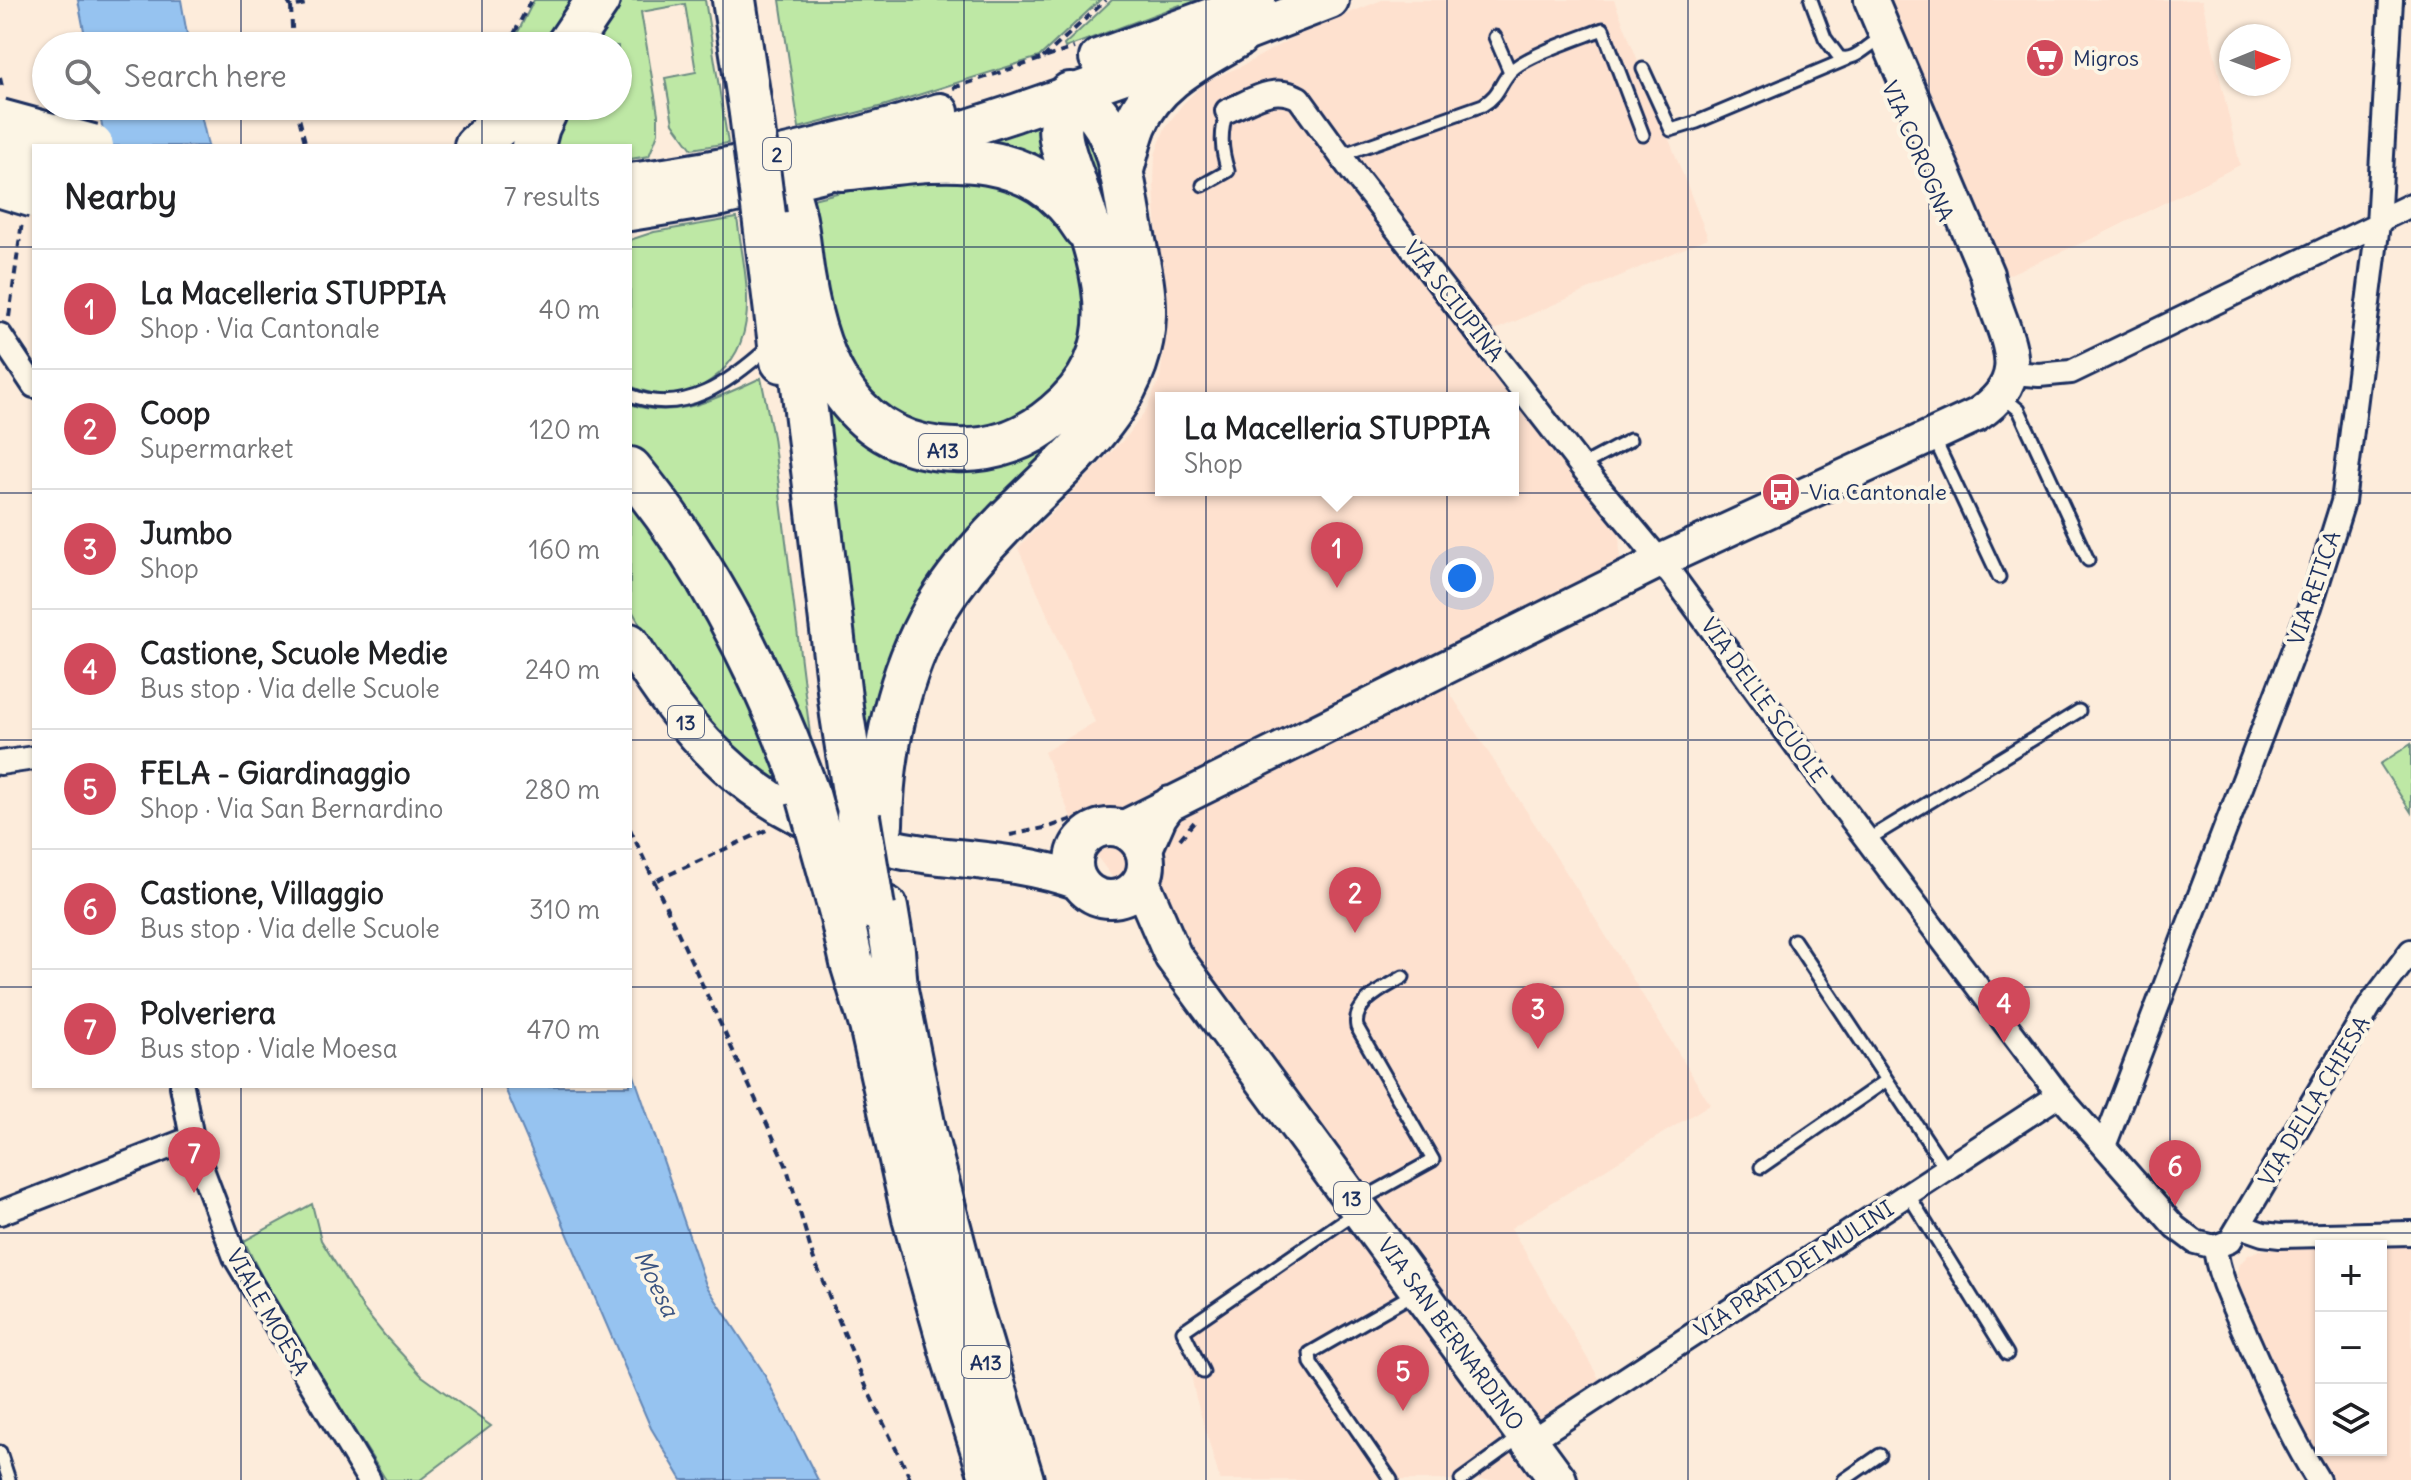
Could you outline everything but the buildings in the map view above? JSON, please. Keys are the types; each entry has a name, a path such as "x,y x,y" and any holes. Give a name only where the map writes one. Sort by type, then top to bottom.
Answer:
{"highway":[{"path":"577,32 600,0"},
{"path":"590,32 597,21 600,0"},
{"name":"A13","path":"734,0 763,110 781,206 815,494 836,813"},
{"name":"A13","path":"757,0 763,110"},
{"name":"A13","path":"1121,173 1135,123 1157,90 1179,71 1237,36"},
{"name":"A13","path":"781,206 803,275 815,337 839,387 864,415 906,441 940,450 977,450 1011,442 1046,423 1075,396 1094,364 1106,322 1105,285 1061,142 1060,116 1078,78"},
{"name":"A13","path":"836,813 883,775 892,724 913,657 936,608 972,558 1106,419 1134,368 1142,333 1143,297 1121,173 1104,126 1089,107 1078,78"},
{"path":"478,144 505,120"},
{"path":"534,144 541,120"},
{"path":"0,121 85,144"},
{"name":"A13","path":"841,169 943,158 993,163 1027,175 1054,194 1082,223 1094,243"},
{"name":"A13","path":"781,206 780,338 836,813 864,909 896,990 925,1134 950,1232 1022,1480"},
{"name":"A13","path":"632,472 689,551 733,621 772,702 836,813"},
{"name":"A13","path":"864,909 871,1025 914,1218 992,1480"}],"main road":[{"name":"2","path":"637,218 841,169 1078,78 1257,0"},
{"name":"2","path":"632,182 673,176 846,138 1017,88 1046,88 1237,36 1330,0"},
{"path":"0,135 32,145"},
{"path":"0,157 32,167"},
{"path":"0,189 32,198"},
{"name":"13","path":"632,645 659,688 716,756 755,790 836,813 826,829 875,844 928,854 1004,848 1078,865"},
{"path":"1078,865 1091,832 1112,826 1139,843 1133,892 1110,900"},
{"name":"VIA SAN BERNARDINO","path":"1139,843 1173,956"},
{"name":"VIA SAN BERNARDINO","path":"1078,865 1087,891 1110,900 1173,956 1558,1480"}],"street":[{"name":"VIA COROGNA","path":"1853,0 1859,51 1968,268 1991,296"},
{"name":"VIA COROGNA","path":"1871,0 1982,261 2007,339 2006,385"},
{"name":"VIA RETICA","path":"2104,1146 2310,607 2343,502 2378,224 2391,0"},
{"name":"VIA SCIUPINA","path":"1227,111 1274,92 1286,92 1299,98 1581,466 1660,561"},
{"path":"1139,843 1160,817 1184,811 1660,561 1977,415 2006,385 2039,375 2071,372 2378,224 2411,205"},
{"path":"0,335 32,383"},
{"name":"VIA DELLE SCUOLE","path":"1660,561 2059,1095 2175,1227 2195,1242 2215,1247"},
{"path":"0,763 32,758"},
{"name":"VIA DELLA CHIESA","path":"2215,1247 2230,1241 2240,1226 2371,1004 2411,951"},
{"name":"VIALE MOESA","path":"182,1088 192,1138 224,1234 243,1274 369,1480"},
{"name":"VIA PRATI DEI MULINI","path":"1527,1438 2059,1095"},
{"path":"0,1213 192,1138"},
{"path":"2240,1226 2280,1236 2411,1233"},
{"path":"2215,1247 2217,1262 2232,1302 2292,1437 2318,1480"}],"lane":[{"path":"1811,0 1825,38 1839,57 1859,51"},
{"path":"1341,155 1483,105 1494,98 1510,72 1527,60 1603,29 1643,135"},
{"path":"1495,37 1510,72"},
{"path":"1643,69 1671,130 1711,116 1859,51"},
{"path":"1203,185 1228,171 1221,131 1227,111"},
{"path":"632,396 654,402 701,396 740,373 780,338"},
{"path":"2006,385 2088,560"},
{"path":"1933,435 1999,577"},
{"path":"1581,466 1630,440"},
{"path":"1867,840 2079,711"},
{"path":"1794,940 1946,1169"},
{"path":"1203,1372 1183,1331 1357,1206 1433,1160 1355,1019 1357,1011 1364,1004 1403,977"},
{"path":"1761,1167 1887,1080"},
{"path":"1908,1194 2007,1354"},
{"path":"1391,1480 1311,1363 1310,1353 1398,1300 1421,1290"},
{"path":"1461,1480 1527,1438"},
{"path":"0,1452 9,1480"},
{"path":"1844,1480 1880,1455"}],"path":[{"path":"287,0 291,7 292,32"},
{"path":"515,32 531,0"},
{"path":"1042,59 1106,0"},
{"path":"291,7 306,2"},
{"path":"300,120 306,144"},
{"path":"1004,848 1049,827 1139,843 1184,811"},
{"path":"656,881 836,813"},
{"path":"632,833 786,1165 813,1257 868,1391 911,1480"}],"shaded area":[{"path":"1382,0 1614,0 1708,238 1481,336 1581,466 1619,529 1620,561 1426,656 1575,886 1710,1104 1511,1228 1607,1392 1543,1430 1555,1480 1220,1480 1195,1395 1183,1331 1359,1209 1075,827 1044,752 1095,722 1018,548 1129,434 1147,408 1160,378 1167,324 1166,289 1158,254 1155,155 1165,128 1182,105 1205,82 1244,65 1304,31"},
{"path":"1885,0 2202,0 2219,74 2219,96 2224,96 2240,165 2098,236 1996,280"},
{"path":"2411,1243 2411,1480 2327,1480 2316,1456 2387,1456 2387,1244"},
{"path":"2315,1247 2315,1454 2238,1286 2240,1264 2248,1255 2260,1250"}],"green space":[{"path":"534,0 584,0 565,32 518,32"},
{"path":"615,0 705,0 728,143 692,149 673,123 665,78 696,72 685,4 641,12 658,114 658,133 649,156 632,159 632,144 542,144 552,120 632,120 632,32 598,32"},
{"path":"780,0 1100,0 1039,57 883,106 799,128"},
{"path":"1112,0 1216,0 1183,13 1180,5 1065,48 1064,45"},
{"path":"1070,112 1106,159 1120,370 1024,486 870,747 858,690 820,383 944,459 1098,376"},
{"path":"1047,120 1065,189 972,145"},
{"path":"927,174 1002,182 1045,207 1072,239 1086,275 1085,337 1071,371 1035,410 985,432 921,427 877,404 837,347 809,200"},
{"path":"737,218 747,288 744,333 736,353 722,371 702,386 684,393 666,395 632,387 632,239 654,232"},
{"path":"761,378 773,437 816,782 632,457 632,405 665,410 713,399"},
{"path":"632,499 704,601 790,793 750,767 705,720 656,653 632,611"},
{"path":"2411,744 2411,812 2380,764"},
{"path":"312,1204 321,1240 364,1310 422,1376 491,1426 420,1480 386,1480 275,1303 244,1241"}],"water":[{"path":"78,0 181,0 187,32 84,32"},
{"path":"101,120 202,120 208,144 106,144"},
{"name":"Moesa","path":"632,1070 706,1285 762,1370 818,1480 682,1480 651,1428 505,1088 632,1088"}],"place":[{"name":"Migros","path":"2045,58"},
{"name":"Via Cantonale","path":"1781,492"},
{"name":"La Macelleria STUPPIA","path":"1337,588"},
{"name":"Coop","path":"1355,933"},
{"name":"Castione, Scuole Medie","path":"2004,1043"},
{"name":"Jumbo","path":"1538,1049"},
{"name":"Polveriera","path":"194,1193"},
{"name":"Castione, Villaggio","path":"2175,1206"},
{"name":"FELA - Giardinaggio","path":"1403,1411"}]}
